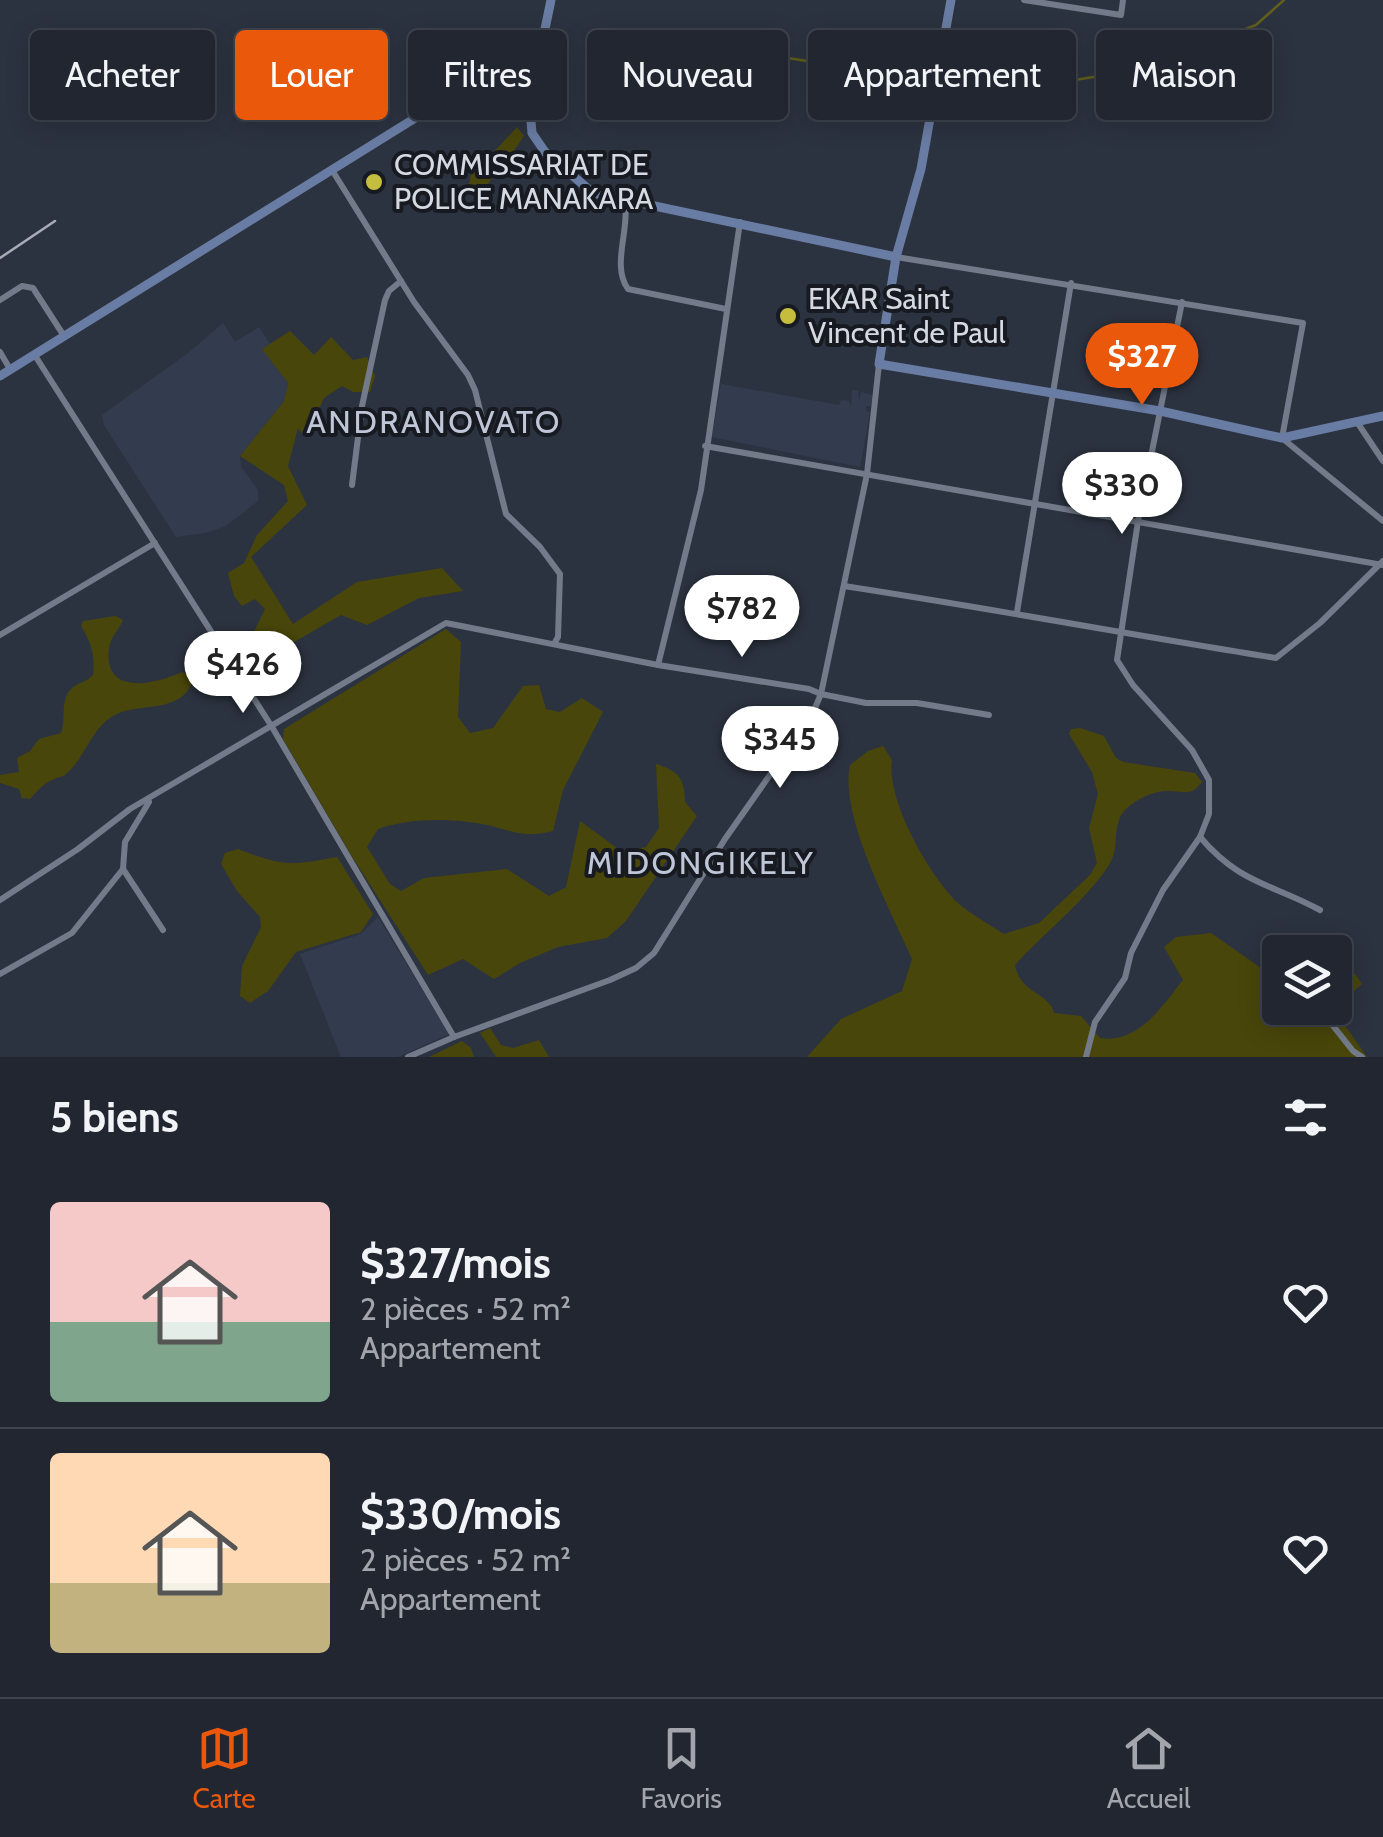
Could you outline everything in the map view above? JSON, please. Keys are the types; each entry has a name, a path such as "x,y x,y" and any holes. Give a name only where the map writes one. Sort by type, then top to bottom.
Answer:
{"street":[{"path":"544,30 550,0"},
{"path":"408,1057 610,980 636,968 654,953 725,839 812,716 821,694 866,474 896,257 921,169 952,0"},
{"path":"1024,0 1120,15 1123,0"},
{"path":"0,376 412,120"},
{"path":"531,120 532,133 545,152 571,177 593,193 624,202 740,222 896,257 1303,323 1282,438"},
{"path":"332,170 475,390 506,514 540,547 560,574 558,637 554,644"},
{"path":"624,202 628,217 620,273 628,289 726,309"},
{"path":"658,665 701,490 740,222"},
{"path":"352,485 362,406 382,313 388,291 401,281"},
{"path":"1017,612 1070,283"},
{"path":"0,300 22,286 33,288 64,336"},
{"path":"1086,1057 1096,1022 1125,978 1131,954 1163,890 1200,837 1209,814 1209,780 1192,750 1133,685 1117,660 1138,521 1182,302"},
{"path":"0,352 10,369"},
{"path":"34,354 272,727 454,1037"},
{"path":"879,364 1160,411 1282,438 1383,416"},
{"path":"1357,422 1383,461"},
{"path":"1282,438 1383,521"},
{"path":"705,446 1382,563"},
{"path":"0,636 155,543"},
{"path":"844,586 1276,658 1320,623 1382,563"},
{"path":"0,900 130,809 446,624 866,702 917,703 989,716"},
{"path":"0,974 72,934 123,869 125,842 152,798"},
{"path":"1200,837 1220,860 1246,878 1320,910"},
{"path":"123,869 164,930"},
{"path":"1332,1025 1362,1057"}],"shaded area":[{"path":"517,127 524,136 513,152 506,154 479,199 467,192 472,170"},
{"path":"223,323 235,342 259,327 270,344 263,349 288,383 284,401 240,456 241,467 258,490 258,501 226,526 176,537 104,425 102,415"},
{"path":"290,331 314,355 331,337 353,360 367,357 375,376 370,392 353,392 342,386 324,398 314,420 318,428 305,437 298,428 288,466 307,505 251,557 293,624 357,582 442,568 463,591 419,598 367,625 341,615 270,656 243,654 265,609 255,599 242,606 234,596 228,573 244,563 257,535 288,501 284,485 240,456 284,401 288,383 262,349"},
{"path":"721,384 839,405 841,400 849,401 851,407 852,390 858,391 859,401 861,392 873,395 871,406 866,406 870,412 860,467 712,437"},
{"path":"115,616 123,620 109,649 114,675 123,681 146,683 182,672 194,677 189,689 171,703 123,712 105,721 66,774 47,783 30,799 22,798 19,789 0,783 0,775 19,772 17,758 30,751 39,739 61,733 68,694 93,675 93,655 81,626 83,621"},
{"path":"446,629 461,642 458,717 470,733 493,728 523,686 539,685 546,709 560,712 582,698 603,712 563,790 553,831 524,834 443,820 378,829 367,847 390,884 401,891 424,878 507,869 549,896 566,887 580,821 621,851 646,847 659,828 656,764 679,777 685,802 697,816 626,921 607,938 558,947 494,979 463,959 428,975 283,739 284,729"},
{"path":"1071,729 1104,736 1116,758 1123,762 1195,773 1202,782 1190,791 1151,794 1126,809 1119,821 1114,854 1104,873 1015,965 1023,982 1047,1001 1054,1013 1081,1016 1100,1038 1126,1035 1148,1021 1183,980 1164,947 1176,937 1211,933 1262,969 1262,1025 1345,1025 1367,1057 807,1057 841,1019 902,991 912,959 859,836 852,810 850,765 868,751 883,746 892,760 892,776 903,815 934,874 957,902 1004,934 1039,923 1090,875 1097,863 1089,828 1098,794 1092,772 1069,734"},
{"path":"238,849 286,863 337,857 373,914 361,932 296,952 268,991 250,1003 240,996 242,966 261,927 260,917 237,891 221,864 225,853"},
{"path":"378,917 449,1034 398,1057 341,1057 300,954 361,934"},
{"path":"1352,974 1355,974 1362,984 1352,993"},
{"path":"490,1028 501,1045 513,1048 539,1040 549,1057 496,1057 480,1033"},
{"path":"462,1041 474,1057 429,1057"}],"waterway":[{"path":"1076,80 1155,72 1210,43 1256,25 1284,0"},
{"path":"788,59 808,62"}],"railway":[{"path":"0,258 55,221"}],"place":[{"name":"COMMISSARIAT DE POLICE MANAKARA","path":"374,182"},
{"name":"EKAR Saint Vincent de Paul","path":"788,316"}],"district":[{"name":"ANDRANOVATO","path":"434,422"},
{"name":"MIDONGIKELY","path":"701,863"}]}
